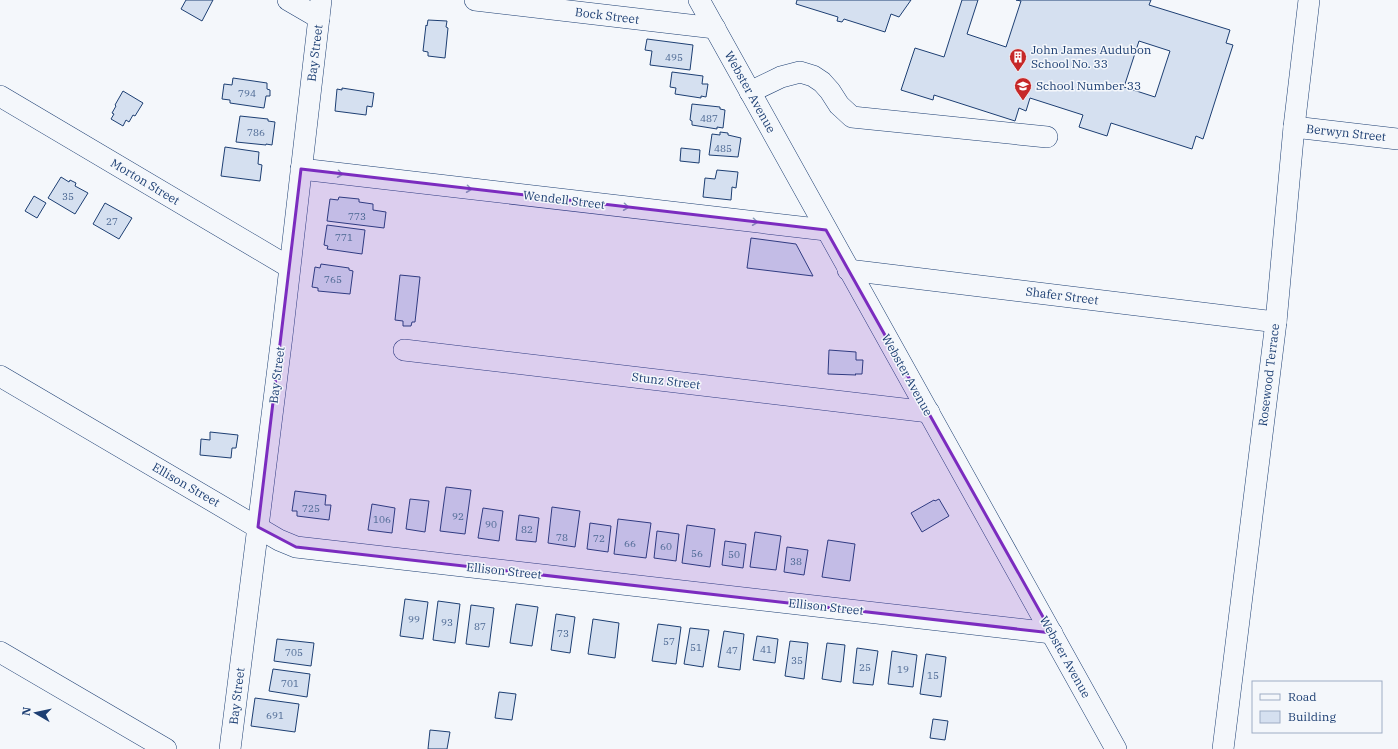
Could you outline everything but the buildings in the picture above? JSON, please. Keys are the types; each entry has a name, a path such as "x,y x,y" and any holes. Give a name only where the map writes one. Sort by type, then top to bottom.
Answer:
{"street":[{"path":"288,0 320,9"},
{"name":"Bock Street","path":"475,0 715,28"},
{"name":"Webster Avenue","path":"698,0 1116,749"},
{"name":"Rosewood Terrace","path":"1223,749 1276,322 1294,127 1309,0"},
{"name":"Bay Street","path":"230,749 290,267 320,9"},
{"path":"750,92 781,77 800,72 813,76 822,82 839,105 852,117 1047,137"},
{"name":"Morton Street","path":"0,96 290,267"},
{"name":"Berwyn Street","path":"1294,127 1398,138"},
{"name":"Wendell Street","path":"301,169 826,230"},
{"name":"Shafer Street","path":"848,270 1276,322"},
{"name":"Stunz Street","path":"404,350 929,412"},
{"name":"Ellison Street","path":"0,376 279,540 296,547 1052,633"},
{"path":"0,652 166,749"}],"highlighted area":[{"path":"301,169 826,230 1052,633 296,547 258,527"}],"place":[{"name":"John James Audubon School No. 33","path":"1018,72"},
{"name":"School Number 33","path":"1023,101"}]}
